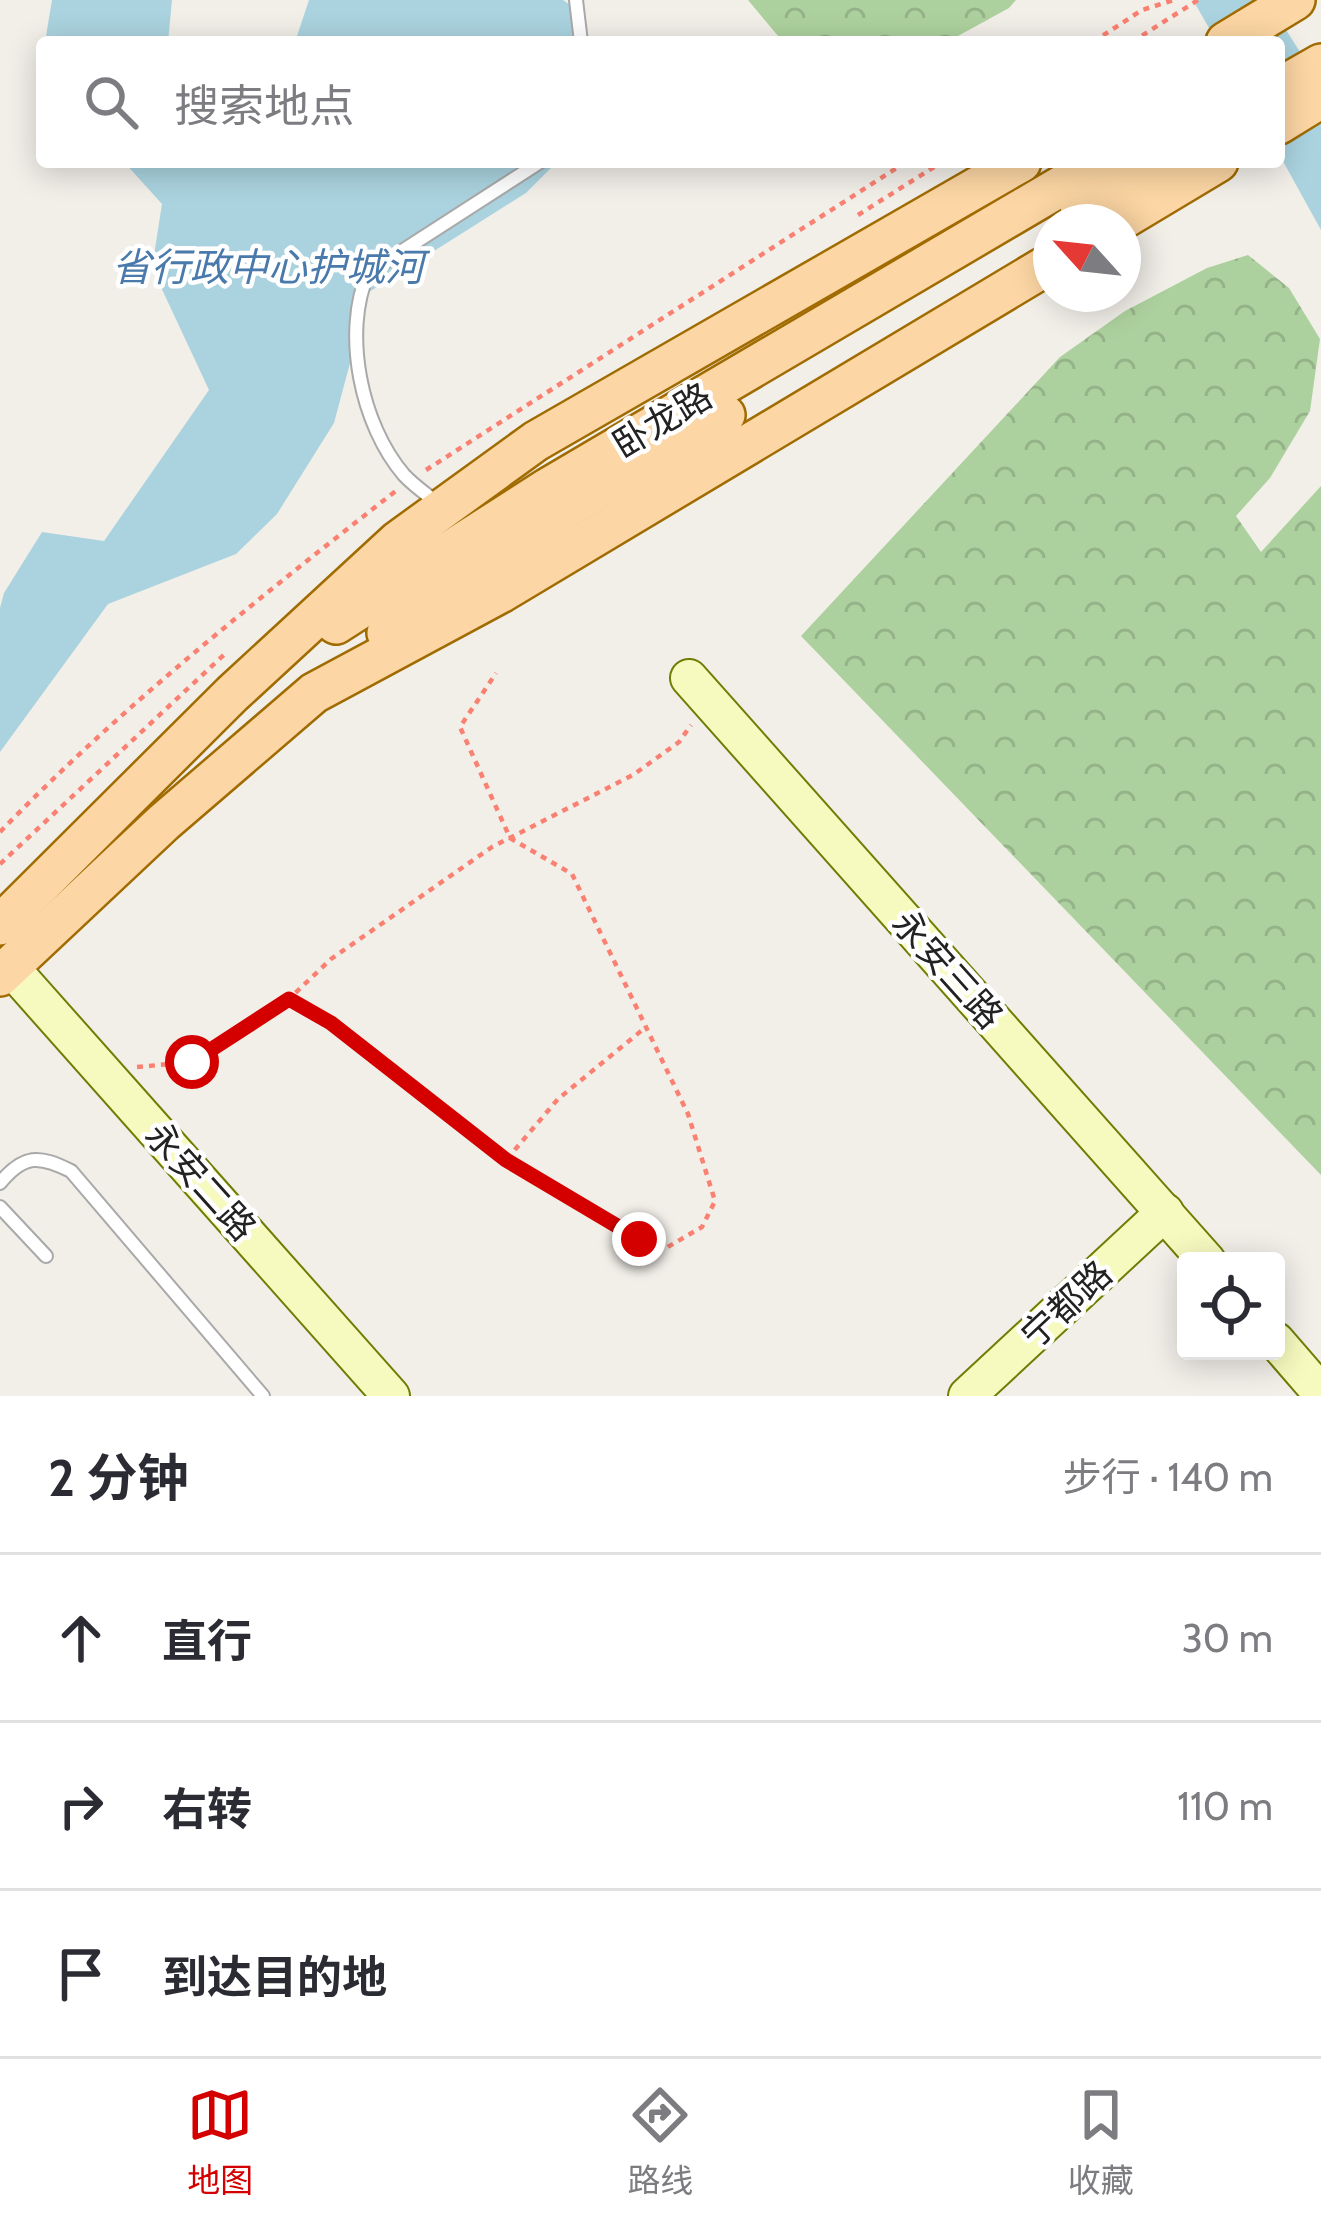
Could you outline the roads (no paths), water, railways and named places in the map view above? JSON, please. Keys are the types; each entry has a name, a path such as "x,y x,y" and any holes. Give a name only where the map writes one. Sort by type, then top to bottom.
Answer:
{"main road":[{"path":"1236,36 1295,0"},
{"path":"1285,56 1321,35"},
{"path":"1285,85 1321,64"},
{"path":"1285,120 1321,98"},
{"name":"卧龙路","path":"0,925 232,694 398,541 536,441 1011,168"},
{"name":"卧龙路","path":"5,971 164,822 421,605 1093,168"},
{"name":"卧龙路","path":"232,694 548,488 932,276 1141,168"},
{"path":"1141,208 1208,168"},
{"name":"卧龙路","path":"314,693 502,592 1033,273"}],"street":[{"name":"永安三路","path":"699,690 1199,1252"},
{"name":"永安二路","path":"5,971 391,1396"},
{"name":"宁都路","path":"967,1396 1165,1211"},
{"path":"1285,1351 1321,1393"}],"lane":[{"path":"576,0 580,36"},
{"path":"446,507 404,475 380,435 360,380 358,297 368,273 531,168"},
{"path":"0,1183 13,1167 31,1159 50,1160 71,1171 263,1396"},
{"path":"0,1207 46,1256"}],"water":[{"path":"52,0 172,0 169,36 46,36"},
{"path":"309,0 563,0 573,7 575,36 297,36"},
{"path":"1193,0 1267,0 1321,85 1321,230 1285,165 1285,36 1214,36"},
{"name":"省行政中心护城河","path":"129,168 551,168 526,193 369,292 334,423 277,514 236,554 108,604 0,752 0,608 4,593 42,532 104,541 209,390 152,268 162,204"}]}
